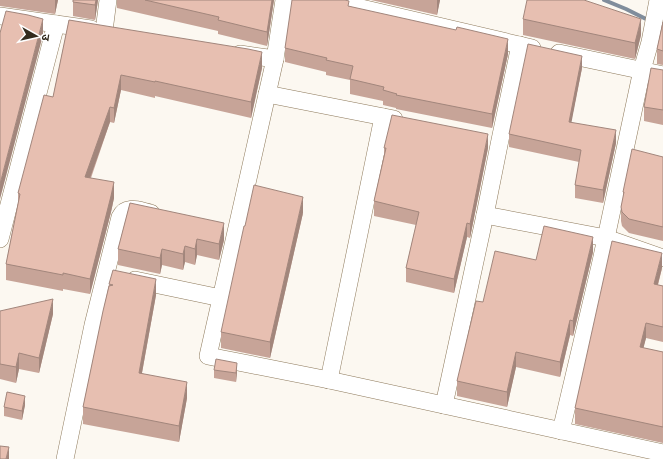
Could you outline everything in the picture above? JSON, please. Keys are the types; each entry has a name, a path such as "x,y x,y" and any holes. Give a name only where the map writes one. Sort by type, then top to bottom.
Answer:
{"street":[{"path":"0,16 111,32 108,0"},
{"path":"284,0 275,59 267,94 228,231 221,298 208,356 329,380 663,453"},
{"path":"327,0 520,45 663,74"},
{"path":"561,431 606,238 642,70 650,42 656,5"},
{"path":"0,239 56,24"},
{"path":"444,405 485,215 492,138 520,45"},
{"path":"228,52 275,59"},
{"path":"267,94 406,122"},
{"path":"329,380 383,117"},
{"path":"65,459 93,325 122,212 126,209 131,209 168,217"},
{"path":"485,215 606,238 663,258"},
{"path":"106,273 221,298"}],"building":[{"path":"73,0 96,0 95,5 73,2"},
{"path":"145,0 272,0 267,32 218,20 219,17"},
{"path":"292,0 345,0 349,1 348,6 456,30 457,27 508,39 492,114 396,95 397,94 383,90 384,87 350,79 353,66 285,48"},
{"path":"527,0 584,0 641,19 635,43 523,19"},
{"path":"6,11 43,19 0,184 0,33"},
{"path":"69,20 262,52 251,102 121,75 114,108 110,107 85,177 114,182 90,279 6,264 20,194 18,193 44,95 53,97"},
{"path":"663,22 663,51 657,49"},
{"path":"528,44 582,56 569,122 616,130 603,190 575,185 581,150 509,134"},
{"path":"651,68 663,70 663,110 644,107"},
{"path":"392,115 488,134 470,224 467,223 454,279 406,268 419,212 374,201"},
{"path":"632,149 663,157 663,227 629,219 622,212 621,207 623,192"},
{"path":"254,185 303,197 270,342 221,332"},
{"path":"130,203 224,223 219,244 197,239 195,249 185,246 183,254 162,249 160,258 118,249"},
{"path":"544,226 593,237 573,321 570,320 560,362 516,352 507,392 457,381 476,301 483,302 495,251 536,260"},
{"path":"612,241 662,253 654,284 663,286 663,327 646,323 640,347 663,352 663,427 575,408"},
{"path":"113,270 156,279 139,373 187,382 179,426 83,407 109,286 113,285 109,284"},
{"path":"53,299 39,358 19,353 16,367 0,364 0,311"},
{"path":"216,359 237,363 236,373 214,370"},
{"path":"7,392 25,396 22,411 4,407"},
{"path":"0,446 9,447 6,459 0,459"}],"waterway":[{"path":"604,0 650,21"}]}
